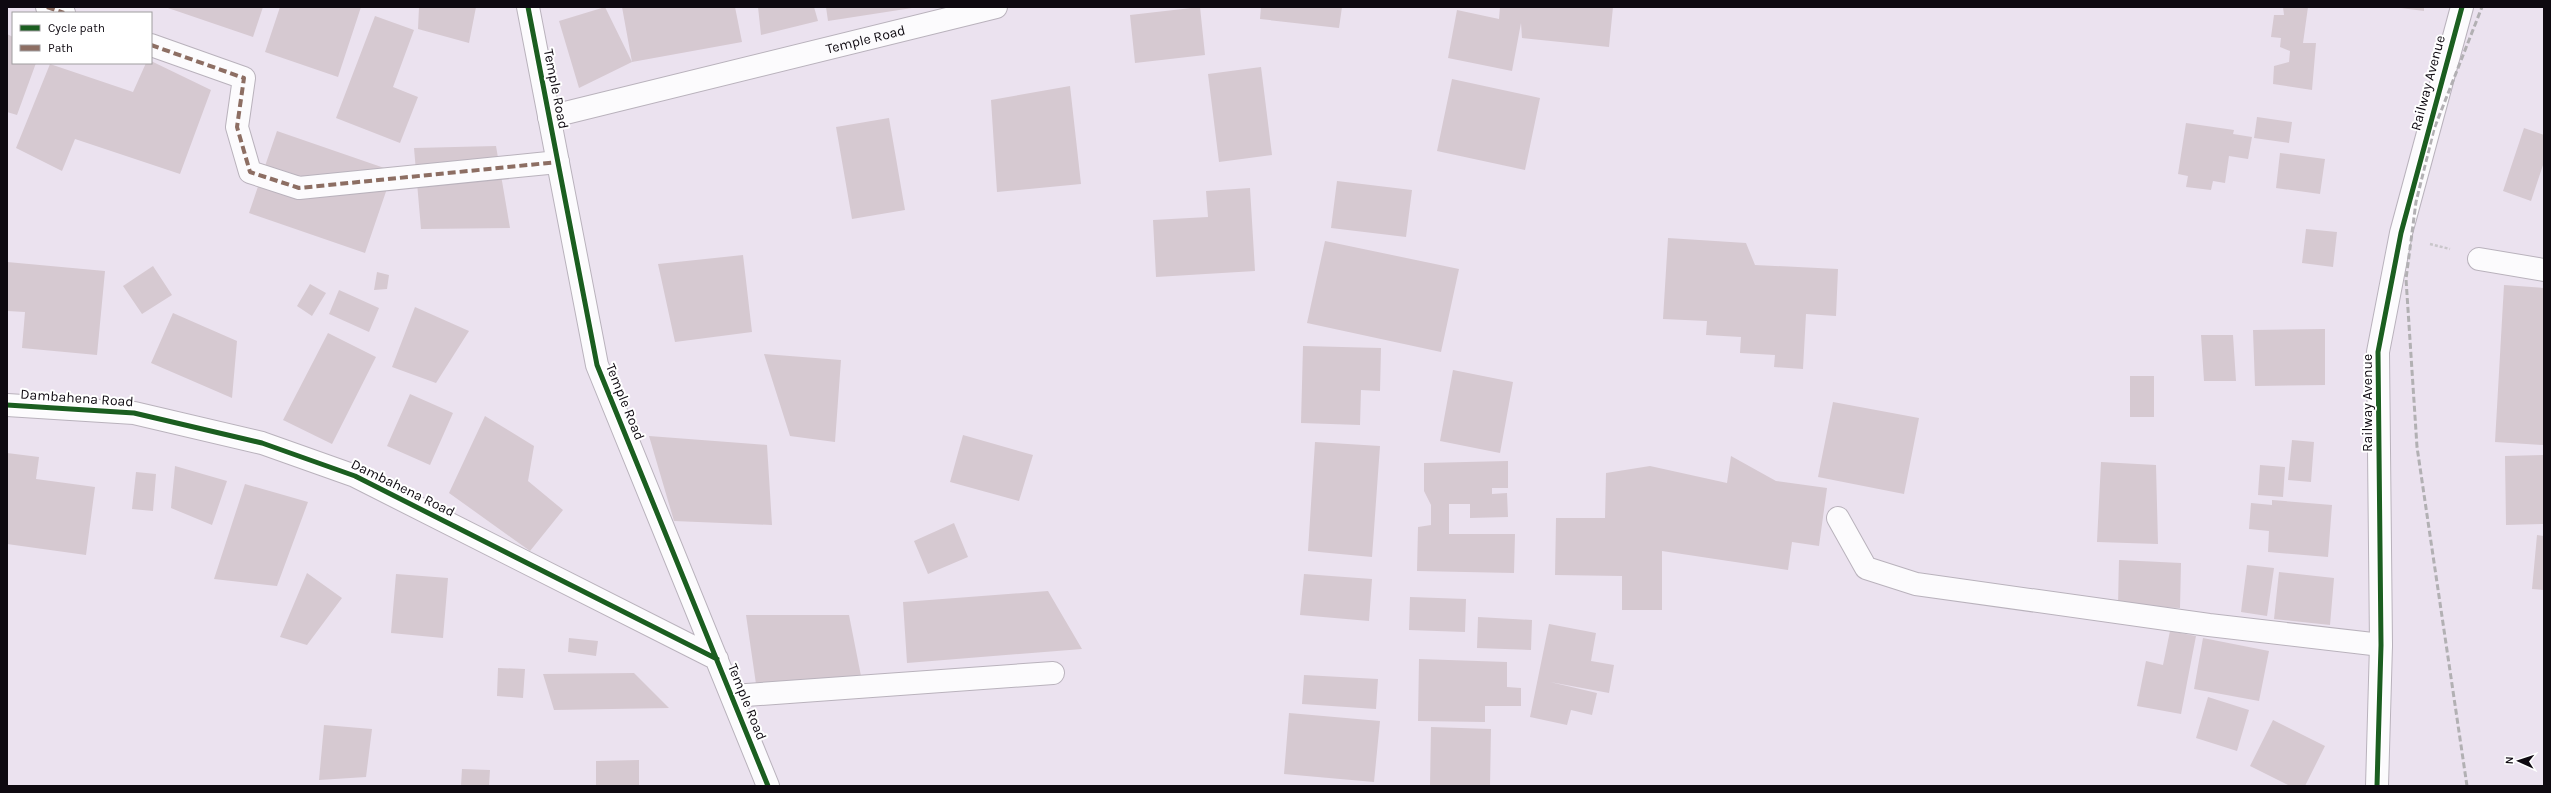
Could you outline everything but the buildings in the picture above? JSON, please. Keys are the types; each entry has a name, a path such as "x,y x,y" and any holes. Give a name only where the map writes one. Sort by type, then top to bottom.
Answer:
{"street":[{"path":"47,7 61,12"},
{"name":"Temple Road","path":"528,7 597,365 768,786"},
{"name":"Temple Road","path":"549,117 996,7"},
{"name":"Railway Avenue","path":"2377,786 2381,645 2378,352 2401,233 2462,7"},
{"path":"152,45 244,78 237,127 250,172 299,188 558,162"},
{"path":"2479,259 2544,270"},
{"name":"Dambahena Road","path":"7,405 134,414 262,443 348,474 717,659"},
{"path":"1838,518 1866,568 1916,584 2209,625 2381,645"},
{"path":"732,696 1053,673"}],"railway":[{"path":"2467,786 2417,447 2406,279 2416,202 2434,129 2482,7"}],"marked path":[{"path":"47,7 61,12"},
{"path":"152,45 244,78 237,127 250,172 299,188 558,162"}],"cycle path":[{"path":"528,7 597,365 768,786"},
{"path":"2377,786 2381,645 2378,352 2401,233 2462,7"},
{"path":"7,405 134,413 262,443 355,476 717,659"}]}
